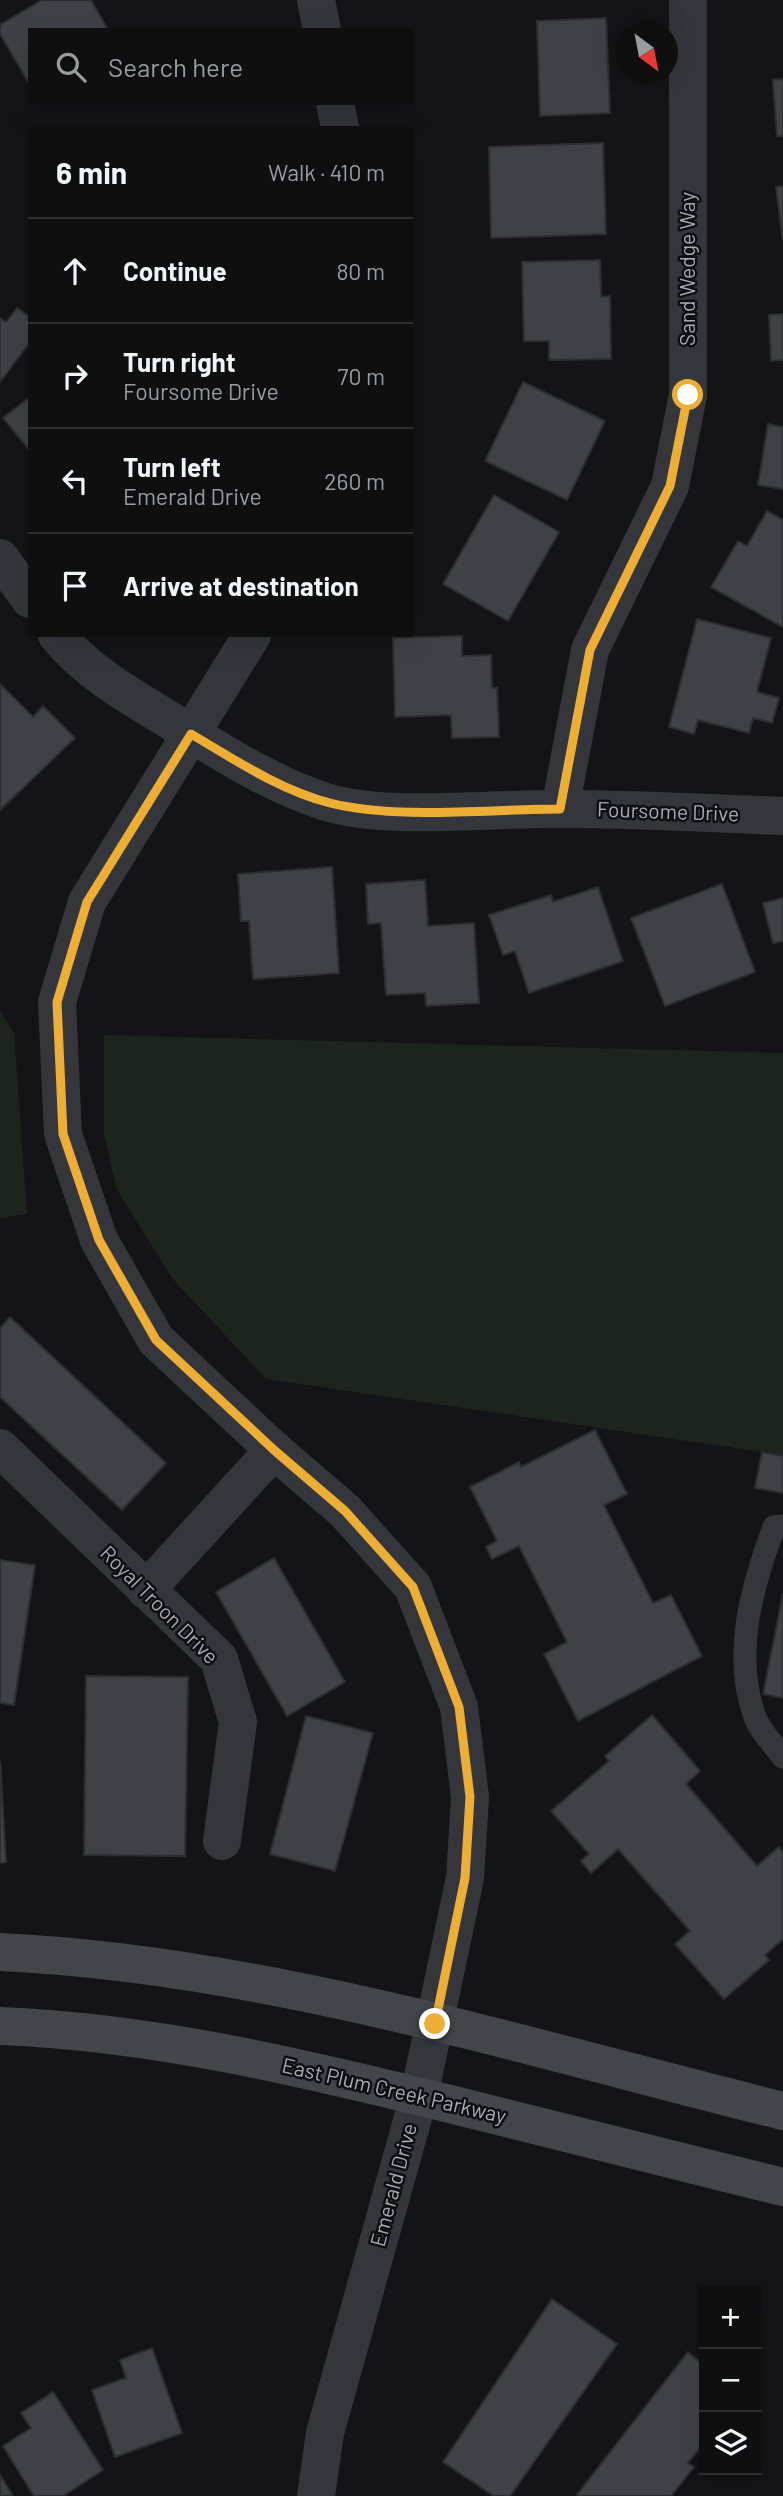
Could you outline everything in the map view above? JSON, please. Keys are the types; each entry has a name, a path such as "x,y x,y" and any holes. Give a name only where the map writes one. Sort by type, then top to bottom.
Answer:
{"main road":[{"path":"0,1952 67,1955 248,1982 435,2024 783,2112"},
{"name":"East Plum Creek Parkway","path":"0,2026 61,2028 234,2054 419,2096 783,2187"}],"street":[{"path":"316,0 322,28"},
{"name":"Sand Wedge Way","path":"560,809 590,650 670,486 688,395 688,0"},
{"path":"335,105 340,126"},
{"path":"0,558 28,596"},
{"name":"Foursome Drive","path":"59,637 75,657 191,734 280,785 329,803 374,811 560,809 783,816"},
{"name":"Emerald Drive","path":"251,637 87,902 57,1002 63,1134 99,1240 156,1340 274,1450 345,1511 413,1587 459,1707 470,1797 465,1878 419,2096 325,2433 316,2496"},
{"name":"Royal Troon Drive","path":"0,1448 219,1659 238,1722 222,1841"},
{"path":"146,1590 274,1450"}],"lane":[{"path":"783,1526 774,1527 754,1582 743,1675 756,1720 783,1757"}],"shaded area":[{"path":"0,1011 14,1033 27,1214 0,1218"},
{"path":"104,1035 783,1053 783,1455 266,1379 172,1278 116,1188 104,1133"}],"building":[{"path":"42,0 91,0 107,28 28,28 28,82 0,34 0,25"},
{"path":"606,18 610,113 540,116 537,21"},
{"path":"783,79 783,136 777,136 773,80"},
{"path":"603,143 606,234 491,238 489,147"},
{"path":"783,186 783,240 776,187"},
{"path":"600,260 601,297 610,296 611,359 549,360 549,341 524,341 522,262"},
{"path":"17,308 28,316 28,345 0,382 0,318 6,322"},
{"path":"783,314 783,360 771,361 769,315"},
{"path":"523,382 605,421 567,500 485,461"},
{"path":"28,399 28,449 3,418"},
{"path":"768,424 783,427 783,489 758,485"},
{"path":"494,495 559,532 508,621 443,584"},
{"path":"767,511 783,520 783,627 711,587 738,541 747,546"},
{"path":"697,619 771,638 757,692 779,698 772,723 753,718 749,733 698,720 694,734 669,727"},
{"path":"462,636 462,656 491,655 492,688 497,688 499,737 452,738 451,715 395,717 393,638"},
{"path":"0,684 33,717 43,706 75,738 0,810"},
{"path":"332,867 339,973 253,979 249,921 241,921 238,874"},
{"path":"425,880 428,926 474,923 479,1003 426,1006 425,993 386,995 381,923 368,924 366,884"},
{"path":"722,884 755,972 665,1006 631,918"},
{"path":"598,887 623,961 529,993 515,951 503,955 489,915 551,895 553,902"},
{"path":"783,898 783,941 773,943 763,903"},
{"path":"10,1317 166,1463 122,1510 0,1397 0,1328"},
{"path":"595,1430 627,1494 604,1505 653,1603 671,1595 702,1656 578,1721 544,1654 567,1642 519,1546 492,1559 486,1547 497,1541 470,1487 519,1462 521,1467"},
{"path":"762,1452 783,1456 783,1493 755,1488"},
{"path":"274,1558 345,1682 287,1716 216,1592"},
{"path":"0,1560 35,1565 14,1705 0,1703"},
{"path":"783,1594 783,1698 763,1694"},
{"path":"86,1676 188,1677 185,1856 84,1855"},
{"path":"652,1715 700,1771 686,1784 757,1866 779,1847 783,1852 783,1939 765,1955 769,1960 724,1999 675,1944 690,1931 618,1849 591,1873 581,1861 589,1854 551,1811 609,1761 605,1756"},
{"path":"306,1716 373,1733 335,1871 270,1854"},
{"path":"0,1761 6,1862 0,1863"},
{"path":"552,2299 617,2344 510,2496 494,2496 443,2462"},
{"path":"152,2348 182,2433 115,2457 92,2390 126,2378 120,2360"},
{"path":"688,2352 699,2361 699,2449 688,2463 694,2467 671,2496 576,2496"},
{"path":"53,2392 103,2470 63,2496 34,2496 3,2446 31,2428 21,2413"},
{"path":"0,2475 13,2496 0,2496"}],"route":[{"path":"435,2024 465,1878 470,1797 459,1707 413,1587 345,1511 274,1450 156,1340 99,1240 63,1134 57,1002 87,902 191,734 280,785 329,803 374,811 560,809 590,650 670,486 688,395"}]}
